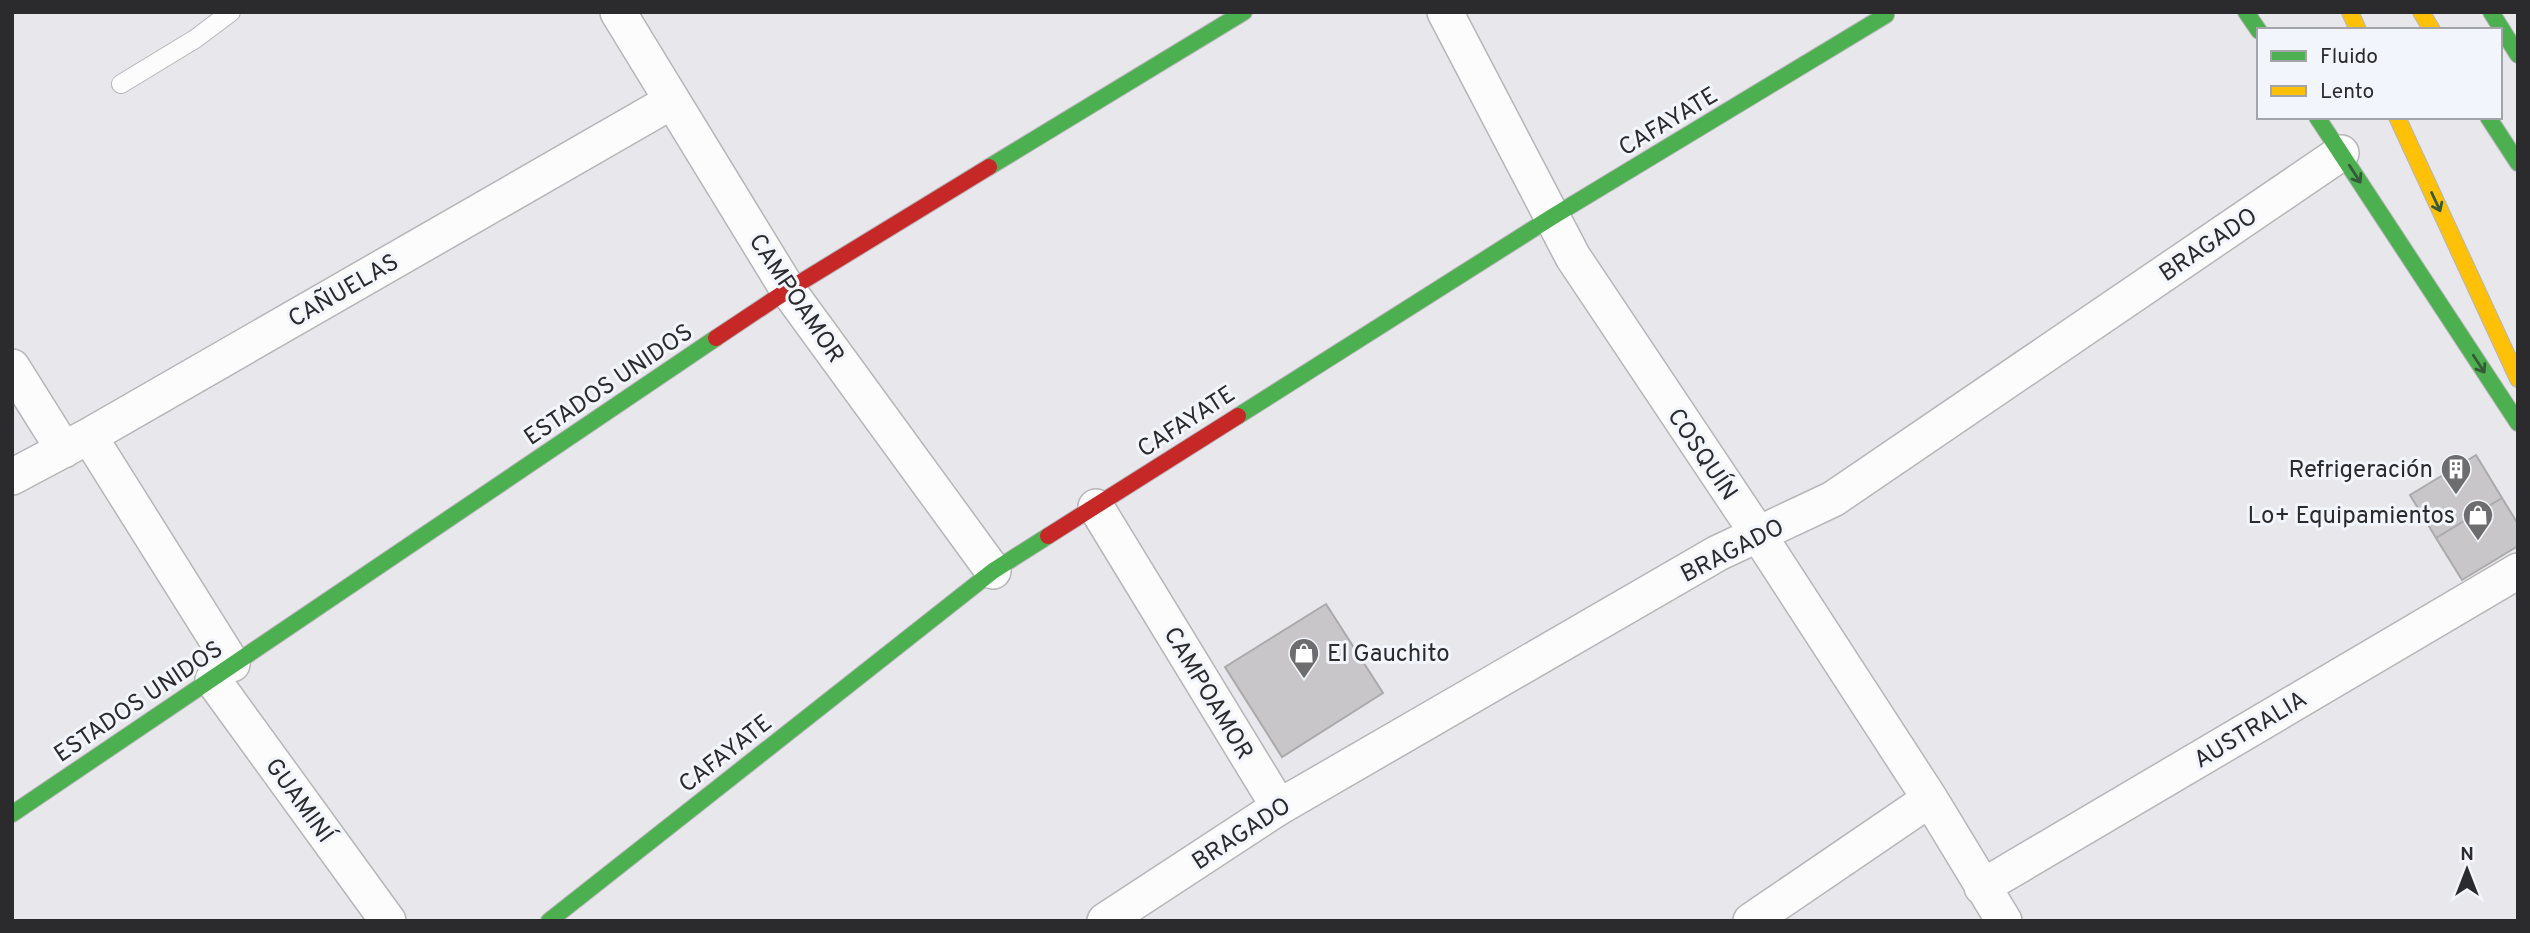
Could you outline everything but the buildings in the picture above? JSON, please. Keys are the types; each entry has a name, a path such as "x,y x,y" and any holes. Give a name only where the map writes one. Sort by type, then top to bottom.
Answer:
{"main road":[{"name":"ESTADOS UNIDOS","path":"12,814 788,290 1244,12"},
{"path":"2246,12 2257,28"},
{"path":"2350,12 2357,28"},
{"path":"2421,12 2431,28"},
{"path":"2491,12 2501,28"},
{"name":"CAFAYATE","path":"549,921 993,571 1552,217 1886,15"},
{"path":"2502,30 2518,55"},
{"path":"2318,119 2518,423"},
{"path":"2399,119 2518,379"},
{"path":"2489,119 2518,163"}],"street":[{"name":"CAMPOAMOR","path":"618,12 788,290 993,571"},
{"name":"COSQUÍN","path":"1446,12 1573,257 1758,534 1930,799 2004,921"},
{"name":"CAÑUELAS","path":"12,477 76,443 672,101"},
{"name":"BRAGADO","path":"1105,921 1279,807 1718,554 1833,499 2341,153"},
{"name":"GUAMINÍ","path":"12,367 76,443 222,672 388,921"},
{"name":"CAMPOAMOR","path":"1096,507 1279,807"},
{"name":"AUSTRALIA","path":"1982,887 2518,571"},
{"path":"1751,921 1930,799"}],"lane":[{"path":"121,84 195,39 231,12"}],"traffic: fast":[{"path":"989,167 1244,12"},
{"path":"2246,12 2257,28"},
{"path":"2491,12 2501,28"},
{"path":"1238,416 1552,217 1886,15"},
{"path":"2502,30 2518,55"},
{"path":"2318,119 2518,423"},
{"path":"2489,119 2518,163"},
{"path":"12,814 716,338"},
{"path":"549,921 993,571 1048,536"}],"traffic: slow":[{"path":"2350,12 2357,28"},
{"path":"2421,12 2431,28"},
{"path":"2398,119 2518,379"}],"traffic: jam":[{"path":"716,338 788,290 989,167"},
{"path":"1048,536 1238,416"}],"place":[{"name":"Refrigeración","path":"2456,496"},
{"name":"Lo+ Equipamientos","path":"2478,542"},
{"name":"El Gauchito","path":"1304,680"}]}
